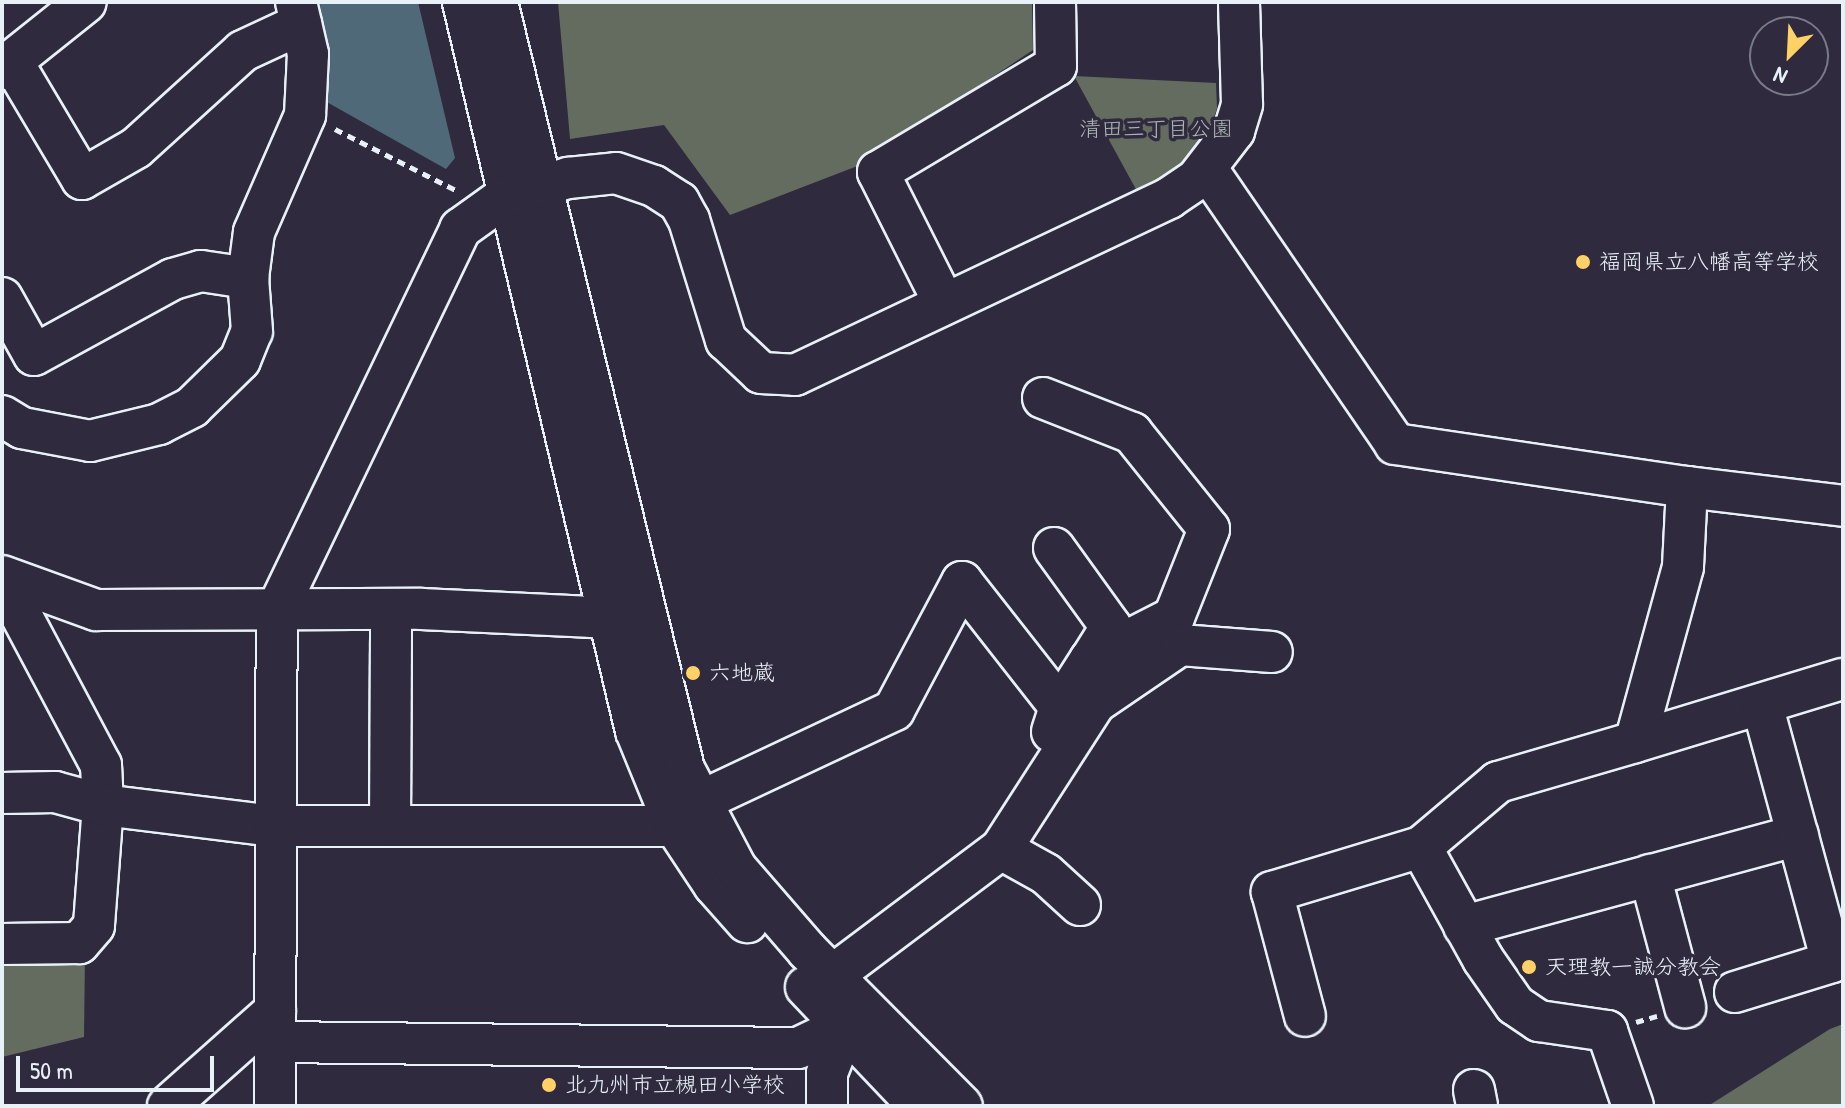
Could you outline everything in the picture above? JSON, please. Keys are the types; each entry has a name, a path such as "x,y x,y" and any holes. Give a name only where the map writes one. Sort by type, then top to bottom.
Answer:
{"street":[{"path":"2,416 22,428 90,441 159,424 192,407 240,360 252,331 248,278 254,232 305,115 308,54 298,13 243,51 136,148 82,179 8,66 86,2"},
{"path":"463,2 513,197 636,731 736,868 845,1001 919,1106"},
{"path":"497,2 513,197 684,769 714,885 962,1106"},
{"path":"944,303 878,172 1056,66 1055,2"},
{"path":"275,1106 277,610 460,229 513,197 616,173 654,186 679,202 726,340 761,373 795,375 1169,198 1207,169 1234,131 1242,104 1239,2"},
{"path":"1207,169 1395,444 1687,487 1843,506"},
{"path":"2,298 34,355 173,279 201,271 248,278"},
{"path":"1043,398 1132,433 1209,529 1174,617 1090,660"},
{"path":"1635,742 1683,567 1687,487"},
{"path":"1025,812 1060,707 1111,627 1054,548"},
{"path":"2,578 96,610 391,609 610,618"},
{"path":"2,578 101,765 103,805 94,926 79,943 2,944"},
{"path":"2,793 55,792 103,805 275,826 390,826 695,814 894,710 962,582 1060,707"},
{"path":"390,826 391,609"},
{"path":"168,1106 275,1026 798,1048 1001,849 1095,703 1180,645 1272,652"},
{"path":"1305,1016 1272,892 1421,847 1498,782 1843,679"},
{"path":"1735,992 1832,962 1762,704"},
{"path":"1464,926 1798,835"},
{"path":"1421,847 1464,926 1515,1005 1539,1021 1607,1031 1633,1106"},
{"path":"1001,849 1046,874 1080,905"},
{"path":"1650,875 1685,1007"},
{"path":"827,1106 827,1073 845,1001"}],"path":[{"path":"305,115 513,197"}],"green space":[{"path":"558,2 1032,2 1033,50 860,165 730,215 664,125 570,139"},
{"name":"清田三丁目公園","path":"1074,76 1216,83 1217,108 1206,143 1185,168 1138,193"},
{"path":"2,953 85,954 84,1037 2,1057"},
{"path":"1843,1024 1843,1106 1708,1106 1830,1029"}],"water":[{"path":"320,2 418,2 455,158 446,169 316,96 323,61"}],"place":[{"name":"福岡県立八幡高等学校","path":"1583,262"},
{"name":"六地蔵","path":"693,673"},
{"name":"天理教一誠分教会","path":"1529,967"},
{"name":"北九州市立槻田小学校","path":"549,1085"}]}
